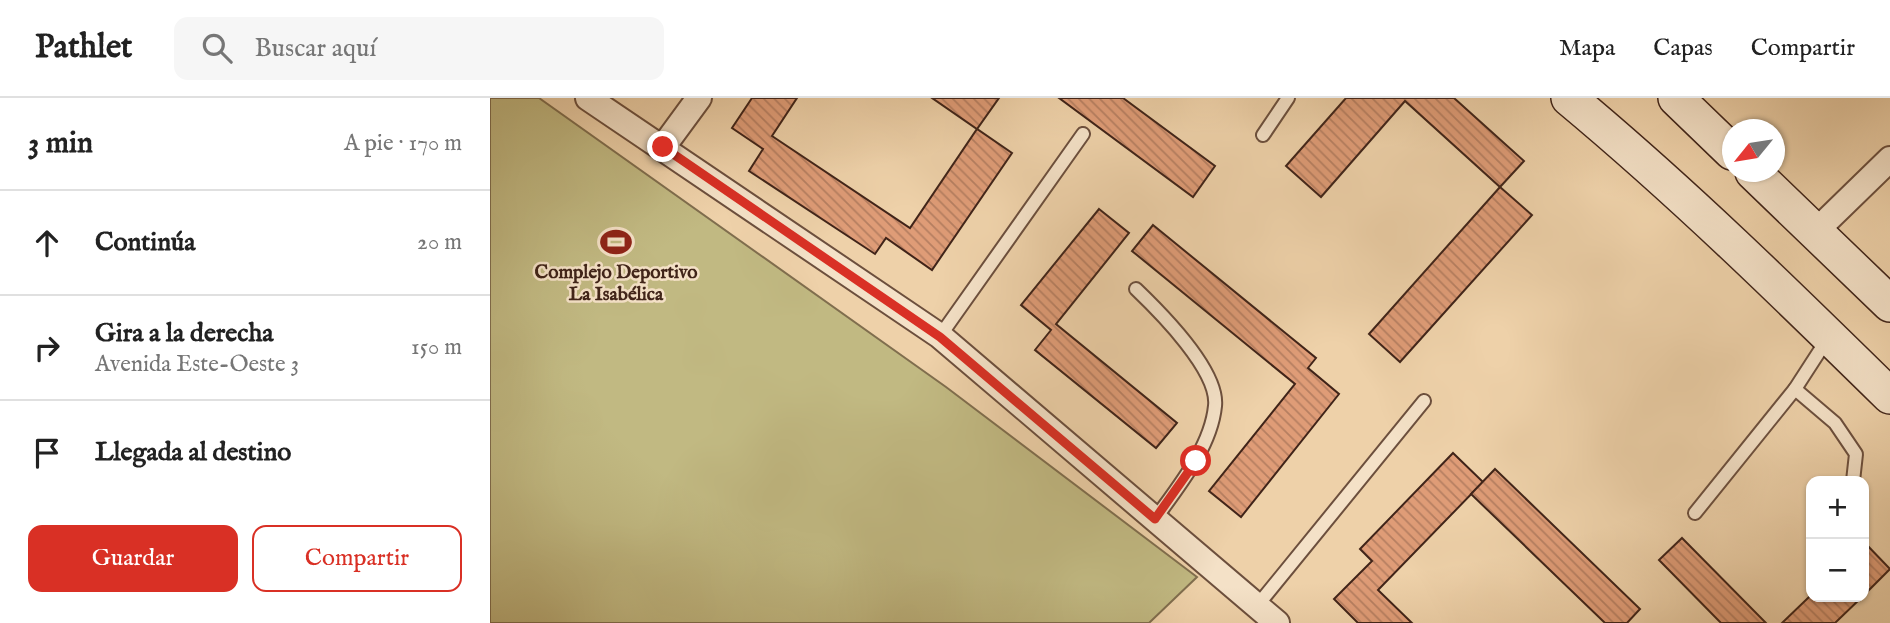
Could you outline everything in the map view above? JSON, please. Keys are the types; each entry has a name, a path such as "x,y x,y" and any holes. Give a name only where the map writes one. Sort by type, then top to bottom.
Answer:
{"main road":[{"path":"1569,98 1735,245 1890,396"},
{"path":"1676,98 1722,142"},
{"path":"1763,182 1890,304"}],"street":[{"path":"588,98 940,337 1277,623"},
{"path":"663,147 698,98"},
{"path":"1815,232 1890,159"}],"lane":[{"path":"1263,135 1288,98"},
{"path":"940,337 1083,134"},
{"path":"1136,289 1179,332 1207,376 1216,405 1196,461 1155,519"},
{"path":"1695,513 1795,389 1829,337"},
{"path":"1795,389 1835,423 1856,454 1854,476"},
{"path":"1257,606 1424,401"}],"shaded area":[{"name":"Complejo Deportivo La Isabélica","path":"490,98 539,98 946,387 1197,577 1149,623 490,623"}],"building":[{"path":"752,98 797,98 772,136 910,228 977,129 1012,153 932,270 886,238 875,254 749,171 763,149 732,128"},
{"path":"932,98 999,98 977,129"},
{"path":"1059,98 1123,98 1215,166 1193,197"},
{"path":"1346,98 1454,98 1524,161 1500,187 1405,101 1321,197 1286,166"},
{"path":"1500,187 1532,215 1400,362 1369,334"},
{"path":"1099,209 1129,233 1056,324 1177,423 1156,448 1035,350 1051,330 1021,305"},
{"path":"1153,225 1316,358 1308,368 1339,394 1241,517 1209,491 1295,384 1132,251"},
{"path":"1453,453 1483,482 1378,590 1412,623 1358,623 1334,599 1372,561 1360,549"},
{"path":"1495,469 1640,609 1627,623 1605,623 1471,494"},
{"path":"1682,538 1766,623 1721,623 1659,560"},
{"path":"1869,547 1890,569 1869,590"},
{"path":"1806,600 1806,602 1857,602 1835,623 1782,623"}],"place":[{"name":"Complejo Deportivo La Isabélica","path":"616,242"}],"route":[{"path":"663,147 940,337 1155,519 1196,461"}]}
